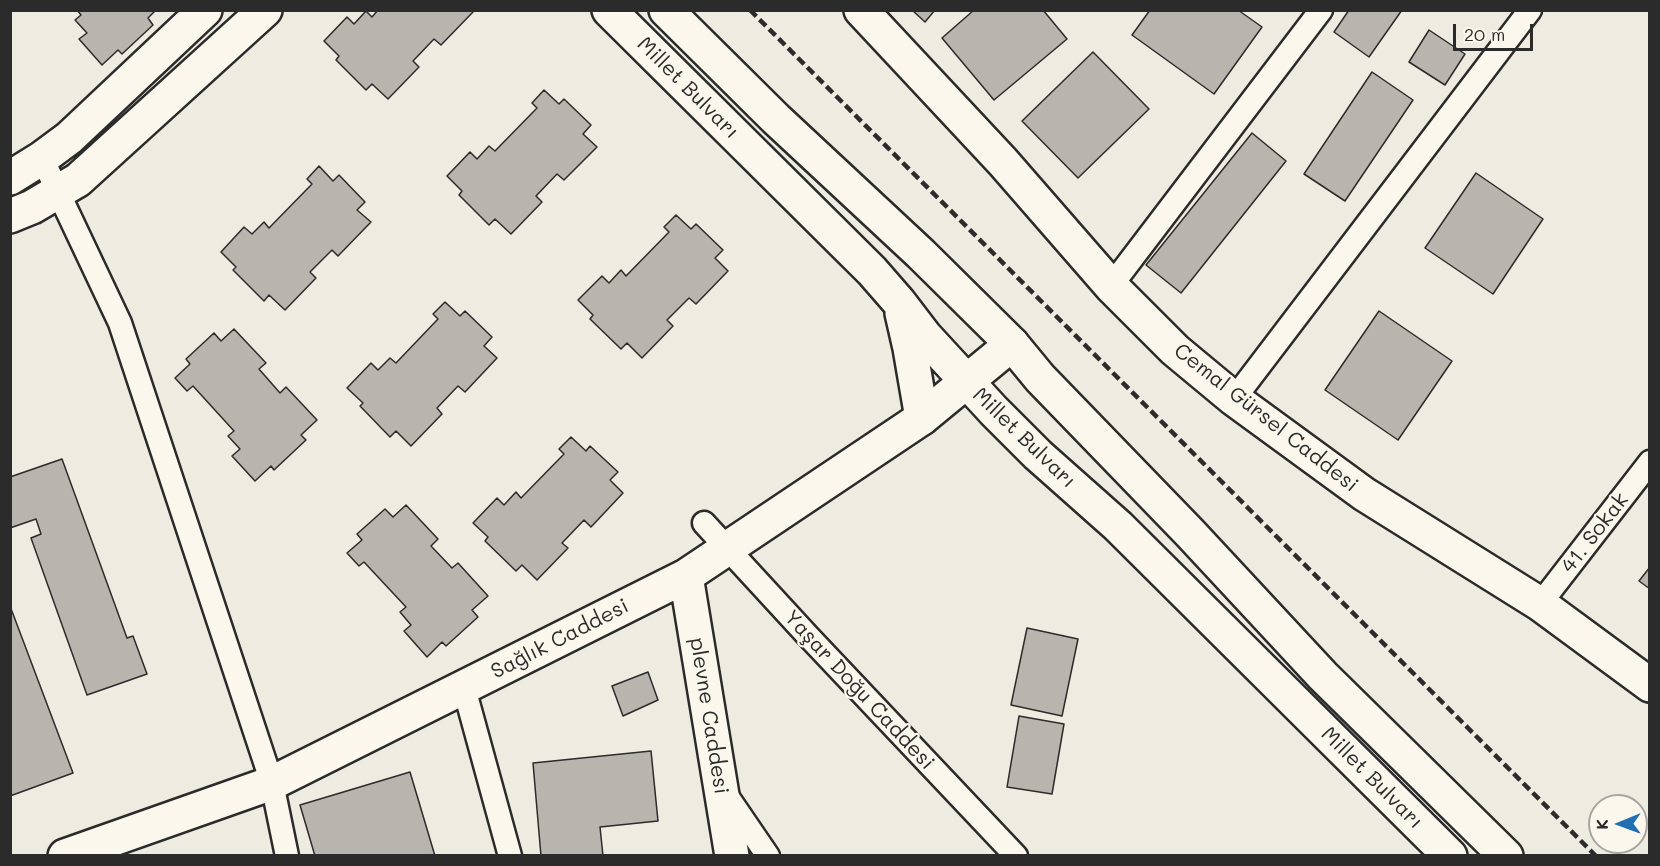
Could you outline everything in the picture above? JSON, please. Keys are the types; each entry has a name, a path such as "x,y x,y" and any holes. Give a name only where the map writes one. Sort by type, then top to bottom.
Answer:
{"street":[{"path":"10,178 42,158 93,117 205,10"},
{"path":"10,216 58,193 91,169 265,10"},
{"name":"Millet Bulvarı","path":"609,10 872,271 966,382 1038,455 1118,526 1450,855"},
{"name":"Millet Bulvarı","path":"666,10 776,119 921,254 1012,344 1040,378 1190,533 1323,676 1506,855"},
{"name":"Cemal Gürsel Caddesi","path":"861,10 1003,162 1111,286 1175,350 1234,399 1364,494 1540,604 1650,685"},
{"path":"1234,399 1530,10"},
{"path":"1111,286 1314,13"},
{"path":"42,158 120,323 272,783 287,855"},
{"path":"900,302 922,418"},
{"name":"Sağlık Caddesi","path":"65,855 272,783 686,576 922,418 1012,344"},
{"name":"41. Sokak","path":"1540,604 1650,462"},
{"name":"Yaşar Doğu Caddesi","path":"704,523 1016,855"},
{"name":"plevne Caddesi","path":"686,576 732,855"},
{"path":"464,688 510,855"},
{"path":"721,786 768,855"}],"building":[{"path":"77,10 156,10 148,18 153,25 122,54 118,50 102,65 79,39 87,33 75,20 81,15"},
{"path":"378,10 472,10 473,12 441,45 434,39 413,61 419,67 388,99 372,84 366,90 336,60 339,56 324,41 347,17 354,24 366,11 372,17"},
{"path":"912,10 935,10 925,22"},
{"path":"974,10 1043,10 1067,39 994,100 942,38"},
{"path":"1150,10 1238,10 1262,27 1214,94 1132,35"},
{"path":"1349,10 1402,10 1369,57 1334,32"},
{"path":"1429,30 1465,54 1445,85 1409,62"},
{"path":"1093,52 1149,109 1078,178 1022,121"},
{"path":"1372,72 1413,100 1345,201 1304,174"},
{"path":"544,90 559,104 564,99 591,125 583,134 597,147 564,180 557,174 536,196 542,202 511,234 495,219 489,225 459,195 462,191 447,176 470,152 477,159 489,146 495,151 537,108 532,103"},
{"path":"1252,133 1286,161 1181,293 1146,265"},
{"path":"319,166 333,181 339,175 365,202 357,210 371,222 338,256 332,250 310,272 316,278 285,310 269,295 264,301 233,270 236,267 221,252 244,227 252,234 264,222 269,228 312,184 307,179"},
{"path":"1476,173 1543,219 1493,294 1425,248"},
{"path":"676,215 691,229 696,224 723,250 715,258 728,271 696,304 689,298 667,320 673,326 642,358 627,343 621,349 590,319 593,315 578,300 602,276 609,283 621,270 626,276 669,232 664,227"},
{"path":"445,302 460,316 465,311 492,337 484,346 497,358 465,392 458,386 437,408 442,414 411,446 396,431 390,437 360,406 363,403 347,388 371,363 378,370 390,358 396,363 438,319 433,314"},
{"path":"1379,311 1452,361 1398,440 1325,390"},
{"path":"234,329 266,363 259,369 280,393 286,387 317,420 301,435 306,440 274,470 271,466 255,481 232,456 240,449 228,436 234,431 193,386 187,391 175,378 190,364 186,359 214,333 221,341"},
{"path":"571,437 586,451 590,446 618,472 610,480 623,493 591,527 584,520 562,543 568,548 537,580 522,565 516,571 485,541 488,537 473,523 497,498 504,505 516,492 521,498 564,454 559,449"},
{"path":"62,459 127,638 133,636 147,674 87,695 31,538 41,534 36,519 10,528 10,477"},
{"path":"406,505 438,539 431,546 452,568 458,563 488,596 472,610 478,617 446,646 442,642 427,657 404,631 411,625 400,612 406,607 364,562 359,566 347,553 362,540 357,534 385,509 393,517"},
{"path":"1650,567 1650,589 1639,581"},
{"path":"10,606 73,773 10,796"},
{"path":"1027,628 1078,639 1062,716 1011,705"},
{"path":"648,672 658,700 623,716 612,686"},
{"path":"1019,716 1064,724 1052,794 1007,787"},
{"path":"651,751 658,821 600,827 603,856 541,856 533,763"},
{"path":"410,772 435,856 315,856 300,805"}],"railway":[{"path":"750,10 1596,856"}]}
